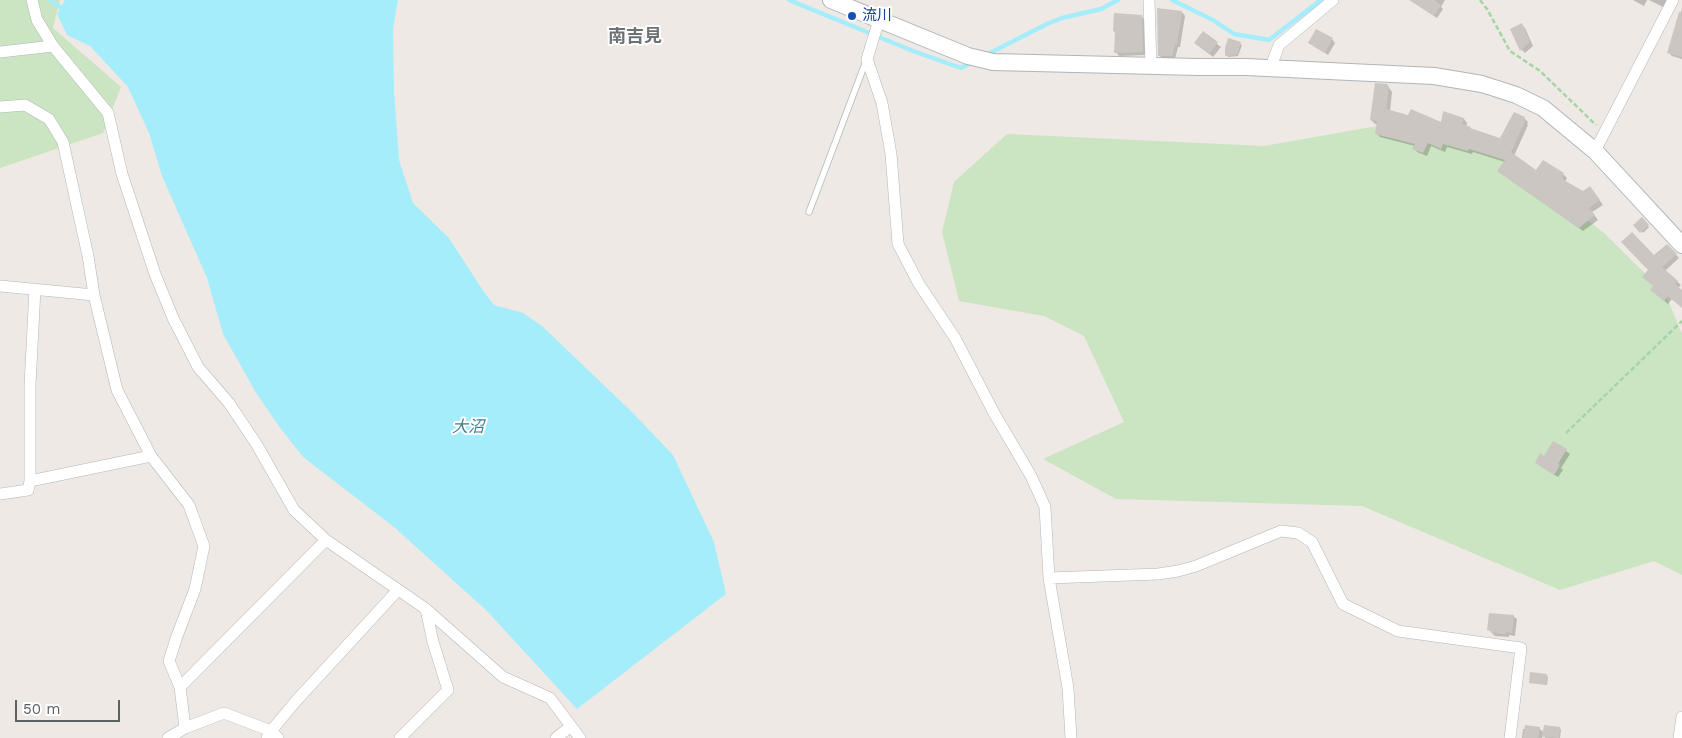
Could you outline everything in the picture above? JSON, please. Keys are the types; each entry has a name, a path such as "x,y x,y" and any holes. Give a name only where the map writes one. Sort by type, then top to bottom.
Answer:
{"street":[{"path":"32,0 37,20 53,46 108,113 122,174 155,274 173,318 198,367 234,410 257,445 294,510 326,540 426,609 503,677 550,698 580,738"},
{"path":"831,0 968,56 993,62 1246,67 1434,76 1482,84 1516,95 1544,108 1595,151 1682,245"},
{"path":"1149,0 1150,66"},
{"path":"1270,69 1279,45 1333,0"},
{"path":"1595,151 1673,0"},
{"path":"878,20 867,59 882,103 891,154 898,244 919,284 955,338 994,414 1031,476 1045,506 1049,578 1068,688 1071,738"},
{"path":"0,52 53,46"},
{"path":"0,107 26,105 49,119 63,142 88,256 94,295 117,390 151,456 189,505 204,546 195,589 169,661 180,687 185,728"},
{"path":"0,286 94,295"},
{"path":"0,494 28,490 30,481 30,385 35,289"},
{"path":"30,481 151,456"},
{"path":"1049,578 1158,574 1178,571 1196,566 1281,531 1298,532 1312,542 1343,604 1398,631 1521,648 1510,738"},
{"path":"180,687 326,540"},
{"path":"168,738 185,728 224,713 272,736 296,701 398,590"},
{"path":"400,738 448,690 433,642 426,609"},
{"path":"1679,738 1682,717"},
{"path":"556,738 571,726"}],"lane":[{"path":"808,212 867,59"}],"path":[{"path":"1480,0 1510,51 1540,71 1604,133"},
{"path":"1566,433 1682,320"}],"green space":[{"path":"0,0 60,0 53,28 121,87 103,133 0,168"},
{"path":"1400,122 1499,151 1604,233 1665,293 1682,334 1682,575 1654,561 1560,590 1362,506 1116,499 1043,459 1124,422 1084,336 1044,316 959,301 942,232 954,182 1007,134 1264,146"}],"water":[{"name":"大沼","path":"65,0 398,0 393,28 394,91 399,160 413,203 449,238 494,305 523,313 542,326 632,412 673,455 714,542 726,594 577,709 487,611 394,527 303,457 278,425 255,391 223,334 207,278 162,176 149,133 128,87 90,46 67,35 57,14"}],"building":[{"path":"1409,0 1434,0 1441,5 1434,16"},
{"path":"1157,8 1182,11 1177,44 1175,44 1172,56 1158,56"},
{"path":"1679,12 1682,13 1682,57 1667,53"},
{"path":"1114,13 1142,15 1143,52 1114,53"},
{"path":"1522,23 1530,42 1520,51 1510,29"},
{"path":"1316,29 1333,38 1325,53 1308,43"},
{"path":"1203,31 1218,42 1209,54 1194,43"},
{"path":"1228,38 1241,42 1237,55 1225,56"},
{"path":"1375,83 1387,84 1389,87 1386,109 1408,115 1411,109 1441,122 1443,111 1464,118 1462,124 1470,128 1500,138 1514,112 1525,117 1511,152 1536,170 1543,160 1564,173 1562,177 1564,180 1583,191 1590,186 1600,200 1589,208 1595,215 1579,228 1497,171 1505,160 1469,149 1468,151 1443,144 1441,149 1428,143 1423,153 1412,149 1415,144 1375,134 1377,121 1370,120"},
{"path":"1642,217 1649,225 1640,233 1633,225"},
{"path":"1632,232 1654,255 1667,244 1677,254 1662,267 1678,281 1675,284 1682,290 1682,308 1668,296 1664,301 1650,290 1653,286 1642,277 1648,270 1621,242"},
{"path":"1553,441 1567,449 1554,475 1535,463 1540,453 1544,456"},
{"path":"1489,613 1514,615 1512,633 1491,633 1491,631 1487,630"},
{"path":"1530,672 1547,674 1546,685 1529,683"},
{"path":"1525,725 1540,727 1538,738 1523,738"},
{"path":"1544,725 1560,727 1559,738 1542,737"}],"waterway":[{"path":"50,0 60,7"},
{"path":"789,0 913,51 961,68 972,62"},
{"path":"986,55 1047,24 1062,18 1101,9 1118,0"},
{"path":"1172,0 1213,20 1234,34 1269,40 1321,0"}],"place":[{"name":"流川","path":"852,16"}],"district":[{"name":"南吉見","path":"635,37"}]}
